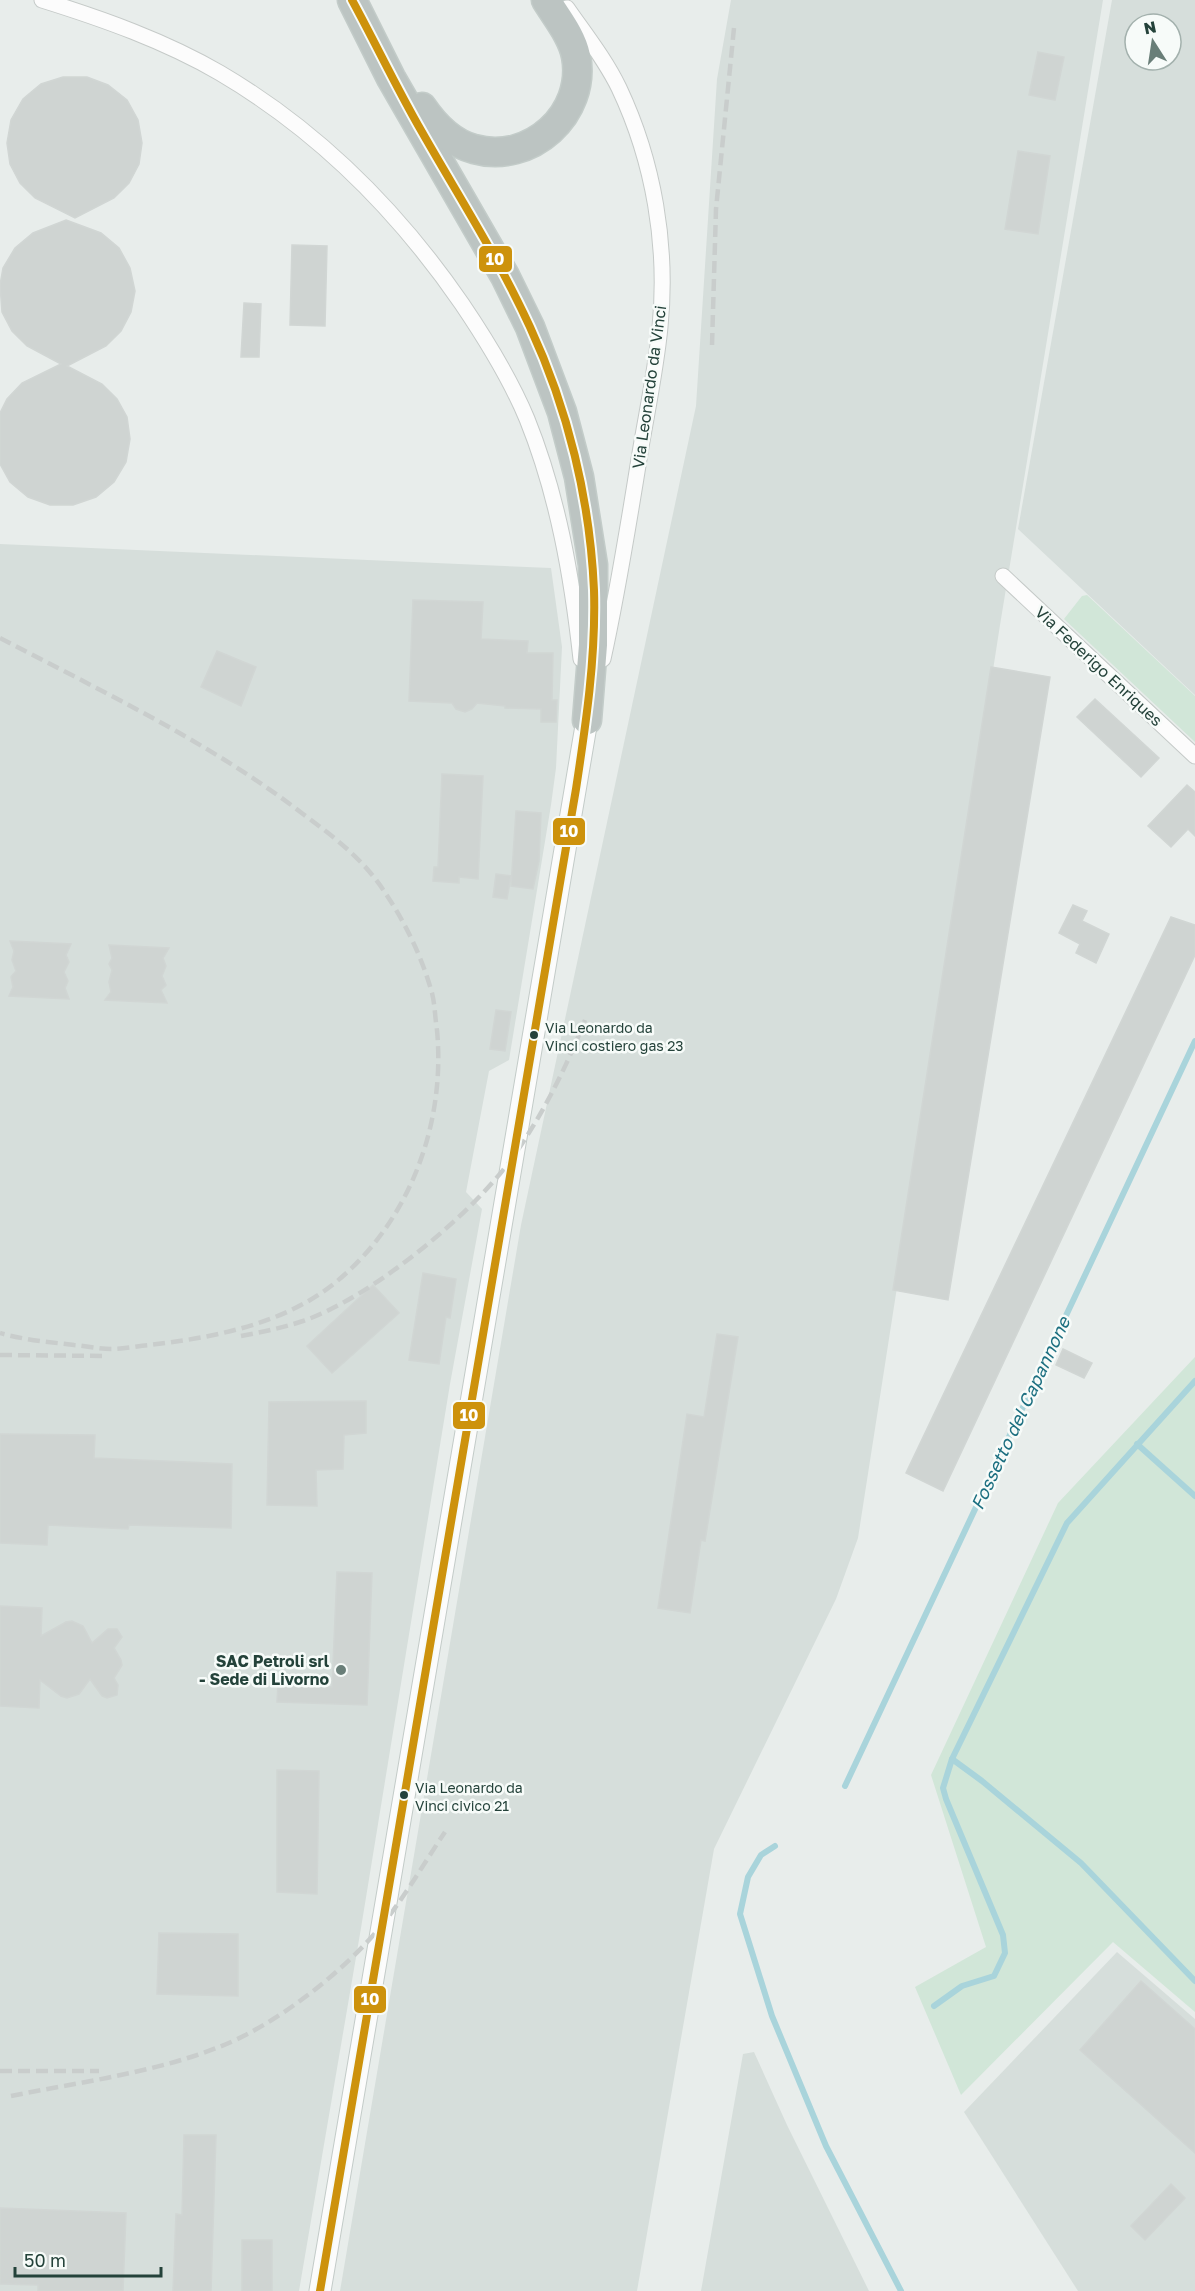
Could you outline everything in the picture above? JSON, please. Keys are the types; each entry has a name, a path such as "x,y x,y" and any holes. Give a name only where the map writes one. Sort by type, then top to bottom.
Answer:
{"highway":[{"path":"352,0 391,78 505,276 530,327 562,412 572,445 585,508 593,565 593,645 586,720"},
{"path":"367,29 437,126 453,140 473,149 502,152 526,145 549,133 563,117 573,96 577,71 576,56 572,42 546,0"}],"main road":[{"name":"Via Leonardo da Vinci","path":"320,2291 586,720"}],"street":[{"name":"Via Leonardo da Vinci","path":"42,0 85,13 188,56 220,73 260,99 303,130 345,166 394,215 423,249 489,343 522,408 541,458 552,490 567,554 586,720"},
{"name":"Via Leonardo da Vinci","path":"561,0 608,69 636,130 651,184 662,257 660,328 652,384 616,596 586,720"},
{"name":"Via Federigo Enriques","path":"1003,576 1195,756"}],"shaded area":[{"path":"731,0 1103,0 1000,625 858,1538 836,1599 714,1849 637,2291 340,2291 521,1225 696,406 717,79"},
{"path":"1112,0 1195,0 1195,695 1018,529"},
{"path":"0,544 551,568 562,647 556,768 551,805 509,1060 489,1071 466,1192 482,1209 450,1384 299,2291 0,2291"},
{"path":"1117,1952 1195,2019 1195,2291 1078,2291 964,2112"},
{"path":"754,2052 787,2125 869,2291 701,2291 743,2054"}],"green space":[{"path":"1087,595 1195,696 1195,742 1064,619 1082,596"},
{"path":"1195,1357 1195,2012 1113,1942 961,2095 915,1987 986,1947 931,1775 1058,1503"}],"building":[{"path":"1038,52 1064,57 1055,100 1029,95"},
{"path":"63,77 87,77 108,85 127,100 138,120 142,143 139,164 129,183 114,198 75,218 35,198 20,183 10,164 7,143 11,120 23,99 41,84"},
{"path":"1018,151 1050,156 1038,234 1005,229"},
{"path":"66,220 101,233 119,248 130,268 135,291 131,312 121,331 106,346 67,366 102,384 117,399 127,417 130,439 126,462 114,482 96,497 73,505 50,505 28,497 10,482 0,464 0,413 7,399 22,383 61,364 27,346 12,331 2,312 0,285 3,268 15,248 33,233"},
{"path":"292,245 327,246 325,326 290,325"},
{"path":"244,303 261,304 259,357 241,357"},
{"path":"413,600 483,602 481,639 528,641 527,653 553,653 552,700 557,700 556,722 541,722 541,709 505,708 505,706 477,703 465,712 456,709 452,703 409,701"},
{"path":"217,651 256,667 241,706 201,687"},
{"path":"991,667 1050,677 948,1300 893,1290"},
{"path":"1095,699 1159,758 1141,777 1077,717"},
{"path":"442,774 483,776 478,879 459,877 459,883 433,881 434,867 438,867"},
{"path":"1187,785 1195,792 1195,836 1188,829 1171,847 1148,826"},
{"path":"516,811 541,813 539,861 533,889 511,886"},
{"path":"496,874 511,876 507,899 493,897"},
{"path":"1073,905 1087,911 1082,921 1109,934 1096,963 1076,953 1080,944 1059,933"},
{"path":"1171,917 1195,925 1195,955 943,1491 906,1473"},
{"path":"10,941 71,944 66,955 69,962 64,972 68,981 65,988 69,999 9,996 13,987 11,977 16,971 12,960 14,951"},
{"path":"109,945 169,948 163,958 166,966 162,976 166,985 161,990 167,1003 105,1000 111,992 109,982 112,970 109,964 112,958"},
{"path":"496,1010 511,1012 505,1051 490,1049"},
{"path":"423,1273 456,1279 450,1318 446,1317 439,1364 409,1360"},
{"path":"373,1285 399,1313 332,1373 307,1346"},
{"path":"717,1334 738,1337 705,1541 701,1540 690,1613 658,1608 687,1414 704,1417"},
{"path":"1063,1349 1092,1363 1084,1378 1056,1365"},
{"path":"366,1401 366,1433 344,1435 343,1469 316,1470 317,1506 267,1505 269,1402"},
{"path":"0,1434 95,1435 94,1458 232,1464 231,1528 129,1525 128,1529 48,1525 47,1545 0,1543"},
{"path":"337,1572 372,1573 367,1705 277,1702 278,1685 332,1687"},
{"path":"0,1606 42,1608 41,1636 72,1621 83,1626 92,1643 108,1629 117,1629 122,1637 114,1648 122,1665 114,1678 118,1685 117,1695 107,1698 102,1696 90,1679 79,1694 67,1698 40,1680 39,1708 0,1706"},
{"path":"277,1770 319,1771 317,1894 277,1892"},
{"path":"159,1933 238,1934 238,1996 157,1994"},
{"path":"1141,1981 1195,2029 1195,2153 1080,2050"},
{"path":"184,2135 216,2135 211,2291 173,2291 176,2214 182,2215"},
{"path":"1171,2184 1185,2198 1145,2240 1131,2226"},
{"path":"0,2208 126,2213 123,2291 38,2291 38,2285 0,2284"},
{"path":"242,2240 272,2240 272,2291 242,2291"}],"waterway":[{"name":"Fossetto del Capannone","path":"845,1786 1195,1041"},
{"path":"934,2006 962,1986 994,1976 1005,1953 1003,1935 946,1799 943,1788 952,1759 1067,1523 1195,1381"},
{"path":"1137,1444 1195,1496"},
{"path":"952,1759 1081,1863 1195,1981"},
{"path":"775,1846 761,1855 748,1877 740,1914 772,2016 826,2146 901,2291"}],"railway":[{"path":"712,345 716,209 734,28"},
{"path":"0,638 194,741 268,788 337,840 357,859 376,879 392,903 406,927 423,966 434,1002 438,1066 435,1102 428,1137 401,1204 381,1234 358,1262 331,1286 311,1299 290,1311 244,1328 220,1334 121,1349 46,1342 0,1333"},
{"path":"241,1336 303,1321 330,1310 388,1274 446,1228 495,1180 524,1141 553,1090 585,1020"},
{"path":"0,1355 107,1356"},
{"path":"11,2096 168,2064 219,2047 262,2026 307,1996 366,1944 398,1903 445,1832"},
{"path":"0,2071 99,2071"}],"transit line":[{"name":"10","path":"320,2291 576,789 590,690 594,615 592,556 582,489 566,423 543,358 505,277 413,116 352,0"}],"place":[{"name":"Via Leonardo da Vinci costiero gas 23","path":"534,1035"},
{"name":"SAC Petroli srl - Sede di Livorno","path":"341,1670"},
{"name":"Via Leonardo da Vinci civico 21","path":"404,1795"}]}
